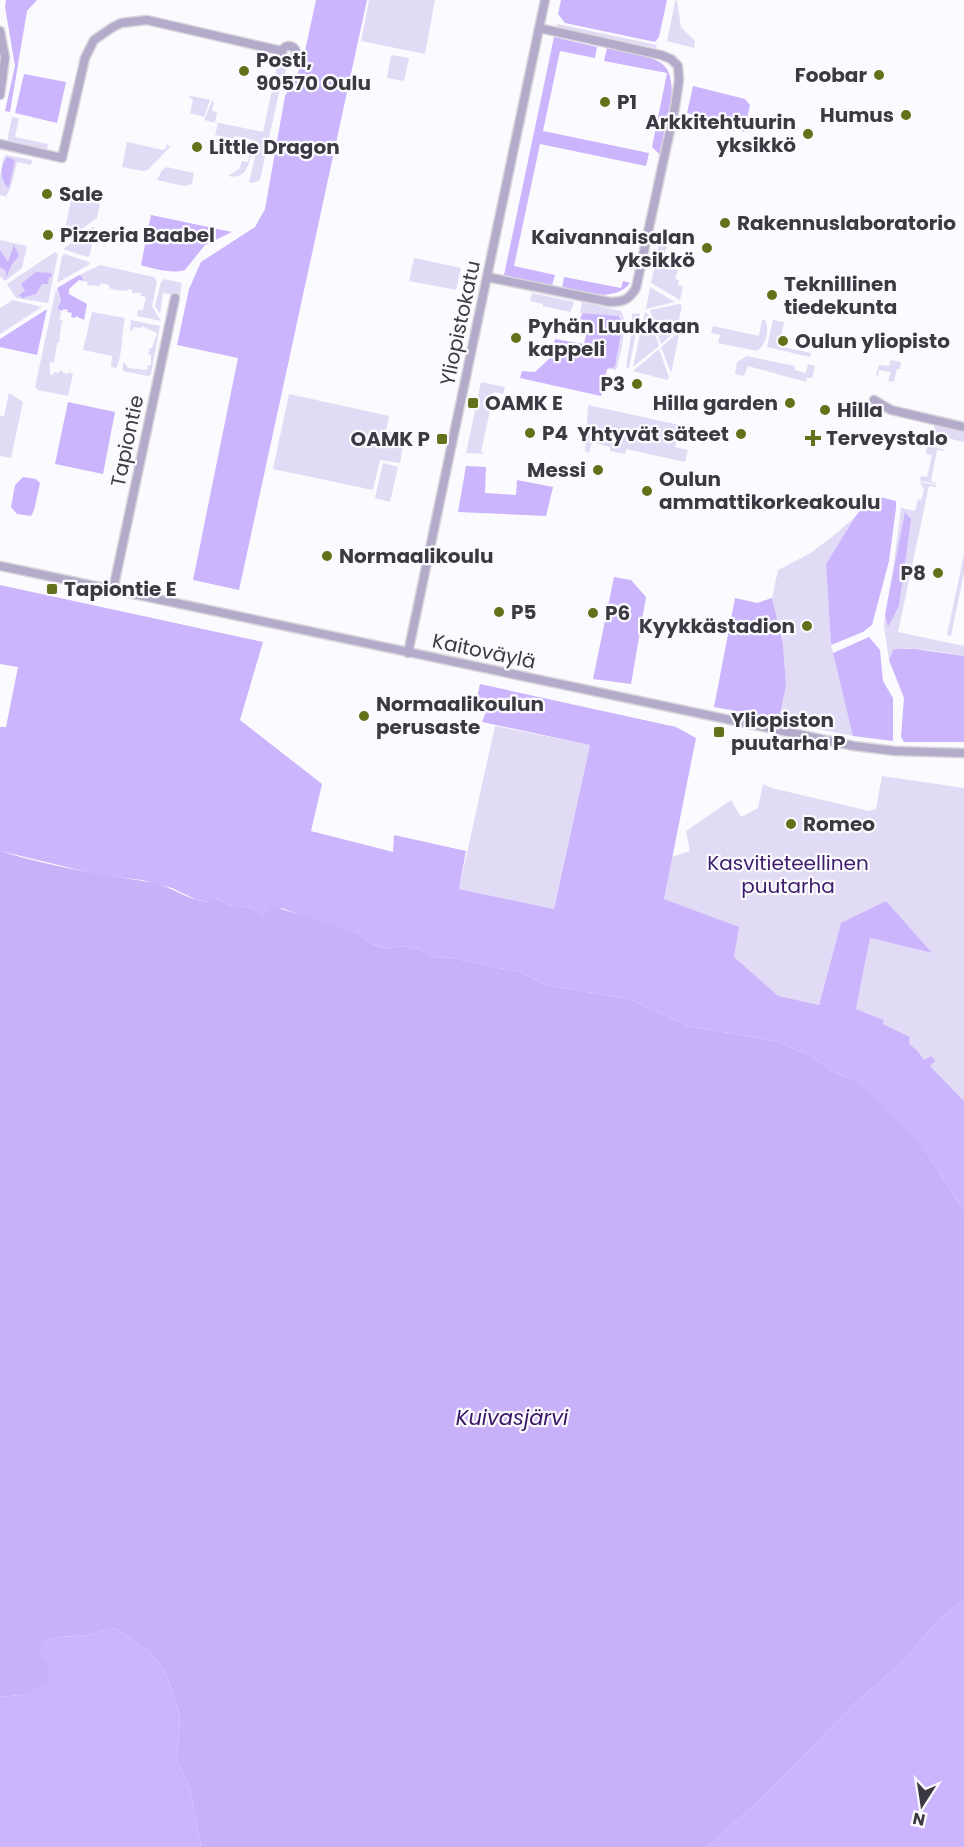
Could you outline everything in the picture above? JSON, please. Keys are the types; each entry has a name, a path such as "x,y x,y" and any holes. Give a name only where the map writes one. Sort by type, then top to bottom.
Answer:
{"street":[{"name":"Yliopistokatu","path":"408,653 545,0"},
{"path":"0,144 62,158 85,58 94,40 122,23 147,20 282,51"},
{"path":"487,277 610,302 621,302 631,296 636,288 671,129 679,80 678,66 671,59 642,50 539,28"},
{"path":"0,31 5,58 0,94"},
{"name":"Tapiontie","path":"113,590 175,298"},
{"path":"874,400 891,410 964,427"},
{"name":"Kaitoväylä","path":"0,566 854,746 896,751 964,753"}],"green space":[{"path":"369,0 435,0 425,54 361,41"},
{"path":"677,0 681,27 695,41 694,48 667,41"},
{"path":"558,24 657,45 656,48 559,28 556,26"},
{"path":"391,55 409,58 404,81 387,78"},
{"path":"278,62 286,70 260,180 249,182 257,149 253,148 249,164 244,173 235,177 228,176 239,169 242,161 248,162 253,140 215,135 218,123 204,120 212,101 214,102 212,111 217,112 215,122 263,132"},
{"path":"188,97 210,100 204,117 190,113 193,100"},
{"path":"12,117 19,118 15,137 48,144 47,151 7,142"},
{"path":"127,142 163,150 167,144 170,147 148,170 143,171 122,167"},
{"path":"6,155 32,160 31,165 17,162 6,196 9,197 0,195 0,175"},
{"path":"167,167 194,173 192,184 184,186 157,180 162,170"},
{"path":"73,191 85,194 91,202 100,204 97,218 62,243"},
{"path":"95,227 90,255 87,257 63,249"},
{"path":"660,237 667,245 664,257 679,261 678,266 656,261"},
{"path":"0,240 27,246 22,268 5,281 0,276"},
{"path":"55,252 58,254 48,303 16,298 7,284"},
{"path":"65,254 90,264 57,283 62,256"},
{"path":"414,258 461,268 456,290 409,281"},
{"path":"100,265 154,277 157,282 152,306 161,321 137,316 138,310 143,310 146,297 141,296 141,293 132,293 132,290 128,289 127,291 114,290 109,288 109,285 101,283 100,286 87,285 88,282 83,281 79,275"},
{"path":"655,265 678,270 675,279 679,280 678,285 683,286 680,300 651,283"},
{"path":"164,279 182,283 180,296 163,293 160,314 155,306 161,282"},
{"path":"650,287 675,302 646,309"},
{"path":"56,289 61,301 57,309 61,311 60,320 63,321 54,363 50,362 50,374 59,373 60,370 63,373 73,374 68,396 38,390 35,387"},
{"path":"532,293 574,303 570,312 543,306 543,304 530,301"},
{"path":"13,300 42,307 0,334 0,308"},
{"path":"582,302 621,311 623,316 624,331 616,370 607,368 615,367 623,323 620,316 580,313"},
{"path":"682,305 677,330 661,344 650,310"},
{"path":"92,312 125,318 120,358 116,369 111,366 112,356 83,350"},
{"path":"645,312 648,314 659,346 633,367"},
{"path":"640,313 628,368 626,367 632,314"},
{"path":"763,318 784,322 779,346 811,353 810,357 767,347 773,320"},
{"path":"131,320 160,326 151,374 148,376 123,371 123,363 128,368 147,370 148,365 151,365 151,355 148,354 157,333 142,326 130,330"},
{"path":"762,320 765,320 767,333 763,345 757,351 718,343 720,335 711,333 713,326 759,336"},
{"path":"680,331 671,373 661,347"},
{"path":"659,349 669,377 667,380 633,371"},
{"path":"747,356 795,366 795,370 806,373 808,364 815,366 812,378 807,378 806,382 748,366 744,376 735,374 737,362"},
{"path":"891,360 901,362 894,382 888,381 891,372 879,370 878,376 876,375 879,365 889,366"},
{"path":"481,382 505,387 503,394 494,392 481,452 486,454 466,453"},
{"path":"9,393 23,402 11,458 0,456 0,416 4,416"},
{"path":"289,394 389,416 386,431 405,435 400,463 380,460 373,490 273,469"},
{"path":"588,405 689,427 687,433 678,433 675,447 688,450 685,462 626,449 625,454 610,451 610,447 592,442 589,453 585,452"},
{"path":"935,425 964,431 964,442 934,435 932,433"},
{"path":"927,446 944,450 937,450 931,481 936,484 920,481 921,476 927,477 932,455 926,454"},
{"path":"383,463 398,467 390,502 375,498"},
{"path":"920,482 936,485 936,487 929,486 898,632 964,646 964,656 928,650 901,649 893,651 889,660 884,627 901,508 915,511 918,499 921,500 924,490"},
{"path":"855,517 826,564 831,645 843,686 853,736 791,724 779,719 786,686 783,644 772,598 778,570 809,554"},
{"path":"964,554 964,573 951,636 947,635"},
{"path":"495,726 590,745 554,909 459,889"},
{"name":"Kasvitieteellinen puutarha","path":"882,776 964,788 964,1101 930,1066 930,1056 924,1060 909,1044 910,1037 883,1024 884,1020 856,1009 870,938 931,953 841,923 819,1005 778,997 734,957 738,927 664,899 672,857 690,851 686,831 731,800 741,817 758,808 763,784 869,811 876,809"}],"shaded area":[{"path":"6,0 37,0 27,11 10,112 5,111 15,66 5,7"},
{"path":"316,0 367,0 239,590 193,580 238,358 177,345 189,289 201,262 255,227 265,209 285,96 302,65"},
{"path":"561,0 667,0 659,37 655,42 565,23 558,14"},
{"path":"554,37 597,47 595,58 560,51 543,131 649,153 646,166 540,144 514,266 555,275 552,286 504,275"},
{"path":"607,48 649,57 661,63 667,70 671,80 671,106 660,155 652,147 667,73 604,61"},
{"path":"24,74 66,82 57,123 15,113"},
{"path":"693,86 745,99 750,105 744,132 687,113"},
{"path":"7,157 15,160 9,187 3,180 2,172"},
{"path":"151,215 232,232 205,245 185,270 157,269 141,265"},
{"path":"14,245 19,256 12,264 6,278 6,271 0,267 0,250 8,262"},
{"path":"36,272 51,273 52,276 48,284 42,284 36,294 22,298 19,295 25,291 21,284"},
{"path":"79,275 83,281 79,280 69,289 69,294 87,304 84,320 76,316 71,317 72,313 67,312 68,310 57,309 61,301 57,288"},
{"path":"564,277 621,288 623,281 630,283 616,293 598,294 562,288"},
{"path":"47,309 37,355 0,347 0,339"},
{"path":"583,313 619,316 623,323 615,367 607,369 601,396 520,378 522,371 535,372 551,357 555,339 584,344 588,327 580,318"},
{"path":"68,402 115,412 103,474 55,464"},
{"path":"466,466 486,467 485,493 516,495 517,480 553,487 546,516 458,512"},
{"path":"23,477 36,479 40,483 31,516 17,514 11,507 15,485"},
{"path":"876,496 896,501 896,508 889,561 872,625 863,632 831,645 826,564 855,517 867,502"},
{"path":"905,512 911,519 899,606 888,627 885,615"},
{"path":"614,577 631,580 646,597 631,684 593,679"},
{"path":"0,585 263,642 240,720 322,784 311,831 393,852 394,835 466,851 459,889 554,909 590,745 482,722 487,709 475,706 480,684 676,727 696,738 664,899 739,927 734,957 778,996 819,1005 841,923 886,901 932,953 870,938 856,1009 884,1020 883,1024 910,1037 909,1044 924,1060 931,1056 935,1061 930,1066 964,1101 964,1211 927,1153 850,1079 832,1071 811,1056 775,1041 688,1026 629,999 546,985 523,973 447,957 437,958 419,949 402,946 389,949 369,943 359,934 282,908 264,916 251,908 228,905 218,899 211,902 197,900 172,888 142,880 100,875 0,851 0,727 6,727 18,667 0,664"},
{"path":"735,598 757,603 772,598 783,644 786,686 779,719 714,707"},
{"path":"869,637 880,650 883,681 893,698 893,741 853,736 833,653"},
{"path":"916,649 964,656 964,742 904,742 901,737 904,698 889,660 893,650"},
{"path":"964,1600 964,1847 707,1847 762,1798 855,1703 905,1660 936,1622"},
{"path":"115,1628 149,1651 165,1671 180,1715 177,1760 190,1788 201,1847 0,1847 0,1697 21,1695 41,1656 41,1642"}],"water":[{"name":"Kuivasjärvi","path":"0,851 61,867 158,884 196,900 218,899 228,905 251,908 264,916 272,906 359,934 369,943 388,949 402,946 419,949 437,958 447,957 523,973 546,985 629,999 688,1026 775,1041 811,1056 832,1071 850,1079 883,1104 927,1153 964,1211 964,1600 936,1622 905,1660 855,1703 762,1798 707,1847 201,1847 190,1788 177,1760 180,1715 165,1671 149,1651 115,1628 41,1642 41,1656 49,1667 47,1684 21,1695 0,1697"}],"place":[{"name":"Posti, 90570 Oulu","path":"244,71"},
{"name":"Foobar","path":"879,75"},
{"name":"P1","path":"605,102"},
{"name":"Humus","path":"906,115"},
{"name":"Arkkitehtuurin yksikkö","path":"808,134"},
{"name":"Little Dragon","path":"197,147"},
{"name":"Sale","path":"47,194"},
{"name":"Rakennuslaboratorio","path":"725,223"},
{"name":"Pizzeria Baabel","path":"48,235"},
{"name":"Kaivannaisalan yksikkö","path":"707,248"},
{"name":"Teknillinen tiedekunta","path":"772,295"},
{"name":"Pyhän Luukkaan kappeli","path":"516,338"},
{"name":"Oulun yliopisto","path":"783,341"},
{"name":"P3","path":"637,384"},
{"name":"OAMK E","path":"473,403"},
{"name":"Hilla garden","path":"790,403"},
{"name":"Hilla","path":"825,410"},
{"name":"P4","path":"530,433"},
{"name":"Yhtyvät säteet","path":"741,434"},
{"name":"Terveystalo","path":"813,438"},
{"name":"OAMK P","path":"442,439"},
{"name":"Messi","path":"598,470"},
{"name":"Oulun ammattikorkeakoulu","path":"647,491"},
{"name":"Normaalikoulu","path":"327,556"},
{"name":"P8","path":"938,573"},
{"name":"Tapiontie E","path":"52,589"},
{"name":"P5","path":"499,612"},
{"name":"P6","path":"593,613"},
{"name":"Kyykkästadion","path":"807,626"},
{"name":"Normaalikoulun perusaste","path":"364,716"},
{"name":"Yliopiston puutarha P","path":"719,732"},
{"name":"Romeo","path":"791,824"}]}
